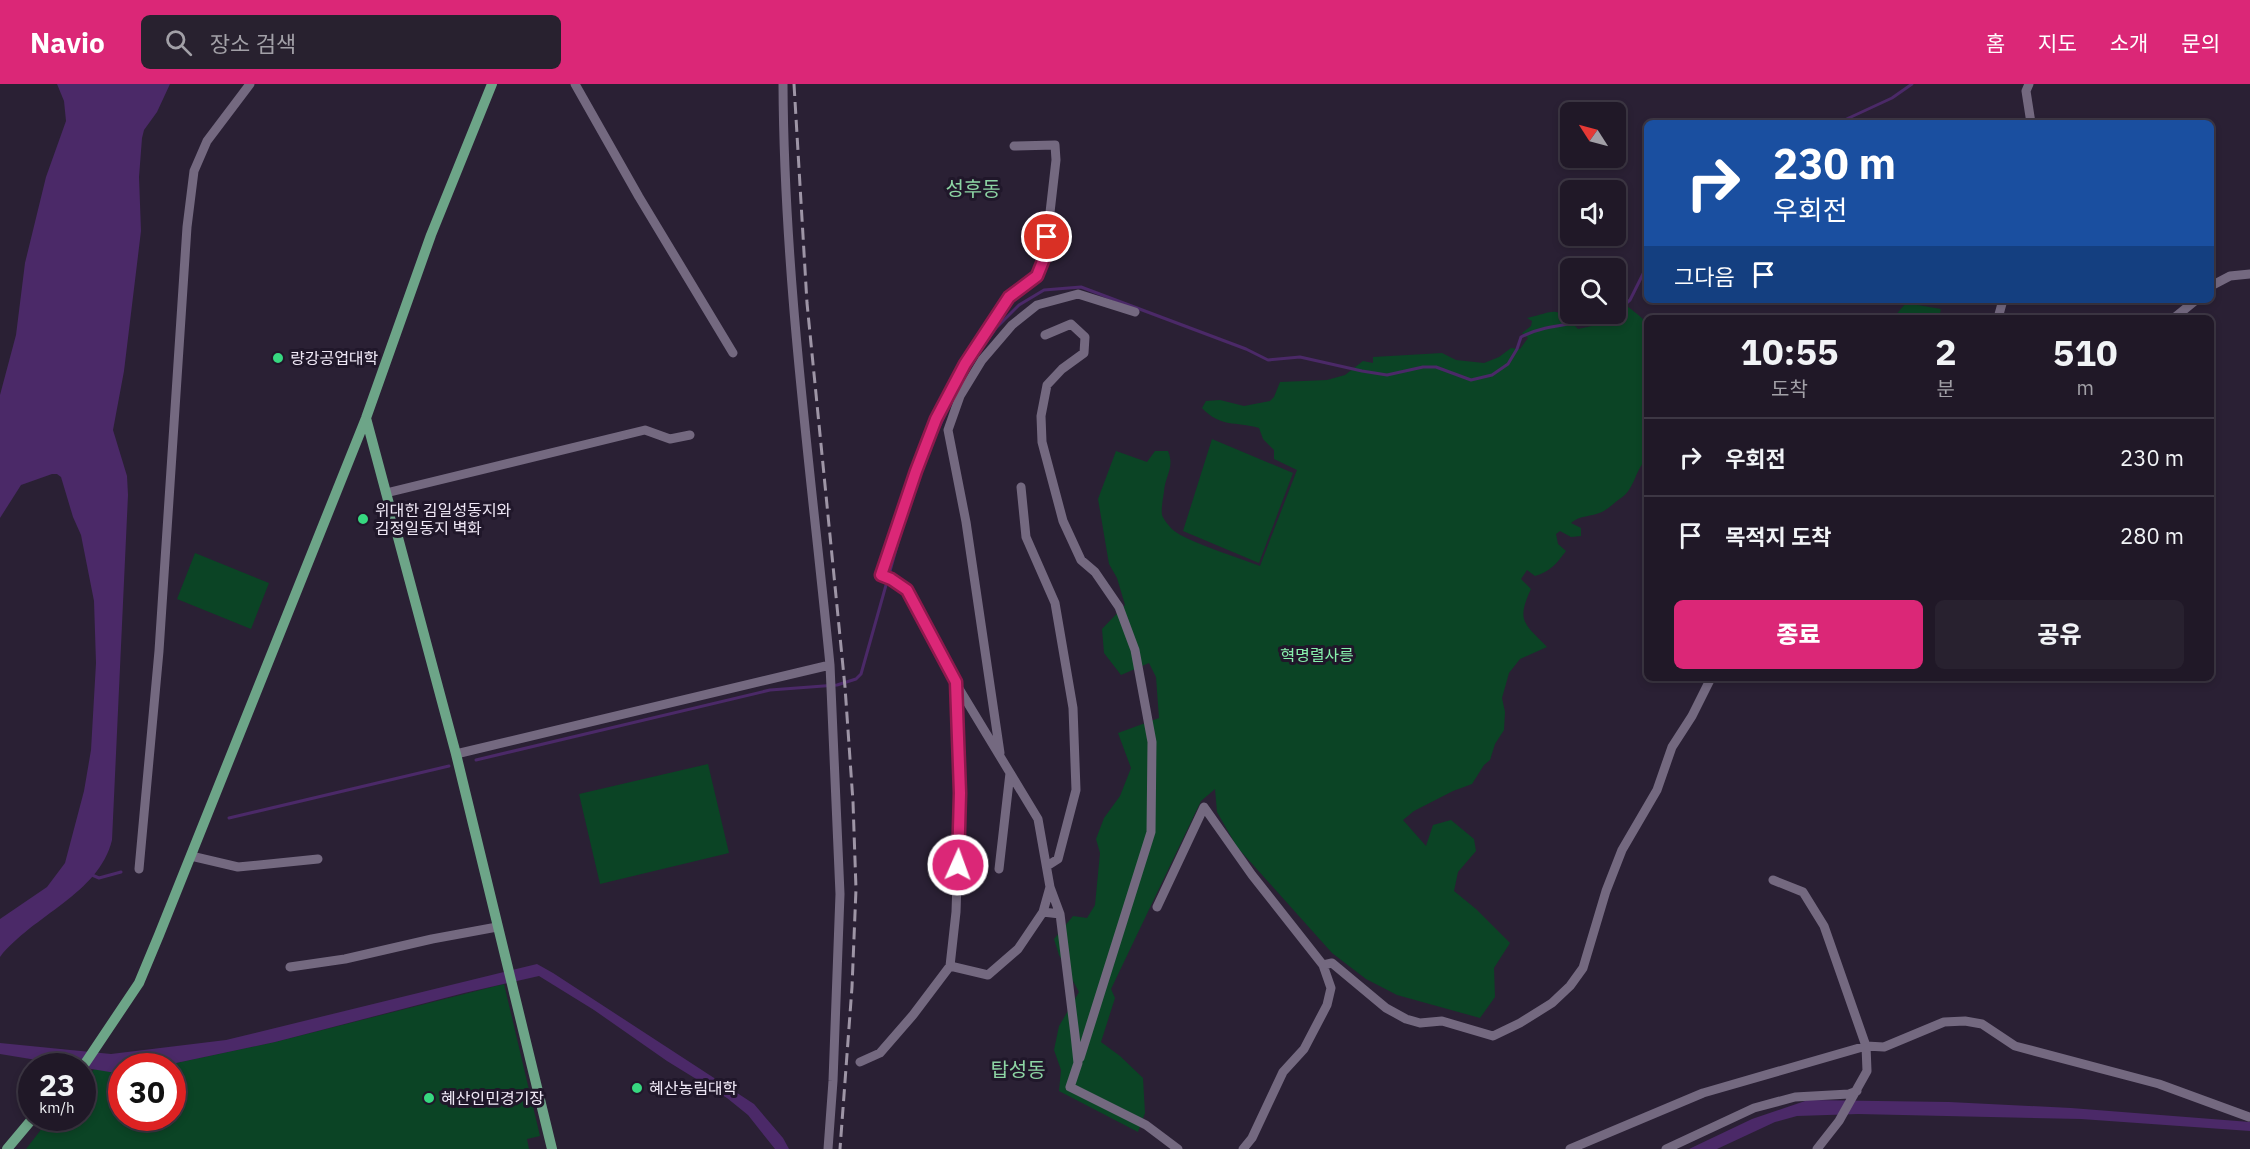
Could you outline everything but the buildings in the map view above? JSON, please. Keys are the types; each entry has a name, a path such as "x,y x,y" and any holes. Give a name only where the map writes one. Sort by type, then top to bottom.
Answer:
{"main road":[{"path":"92,1053 139,983 366,417 431,235 492,84"},
{"path":"366,417 456,754 552,1149"},
{"path":"7,1149 22,1131"}],"street":[{"path":"139,869 159,651 187,226 194,171 207,141 250,84"},
{"path":"575,84 639,197 733,353"},
{"path":"783,84 783,130 793,300 832,685 840,894 828,1149"},
{"path":"2029,84 2026,91 2031,120"},
{"path":"1014,146 1055,145 1056,160 1045,256 1037,276 1009,297 953,384 936,419 920,461 881,575 907,590 956,682 1038,819 1050,887 1060,914 1078,1063"},
{"path":"2214,284 2230,276 2250,274"},
{"path":"1001,759 966,522 948,430 960,396 982,360 1012,325 1037,305 1078,294 1135,312"},
{"path":"2178,315 2192,303"},
{"path":"1045,335 1071,324 1085,337 1084,353 1062,369 1047,386 1041,416 1042,442 1063,521 1082,560 1095,572 1119,607 1136,650 1152,742 1151,832 1070,1087 1146,1125 1178,1149"},
{"path":"386,493 645,430 670,439 690,435"},
{"path":"1021,487 1026,537 1055,603 1073,708 1076,790 1058,859 1047,866"},
{"path":"456,754 830,665"},
{"path":"1323,965 1332,963 1379,1003 1406,1018 1420,1023 1442,1021 1493,1036 1520,1023 1552,1003 1570,986 1583,969 1605,891 1622,850 1657,790 1672,747 1692,716 1710,681"},
{"path":"860,1062 880,1053 913,1015 950,966 956,912 960,793 956,682"},
{"path":"999,869 1010,773"},
{"path":"1157,907 1204,807 1252,875 1323,965 1331,988 1327,1005 1304,1049 1283,1072 1252,1138 1244,1149"},
{"path":"191,856 238,867 318,859"},
{"path":"1773,880 1803,892 1824,926 1866,1046 1867,1071 1839,1121 1817,1149"},
{"path":"950,966 988,975 1017,949 1043,912 1050,887"},
{"path":"1043,912 1060,914"},
{"path":"290,967 345,959 497,927"},
{"path":"1570,1149 1703,1093 1866,1046 1884,1047 1944,1022 1965,1021 1982,1024 2015,1046 2159,1084 2249,1117"},
{"path":"1666,1149 1754,1108 1796,1096 1856,1093"}],"green space":[{"path":"1906,303 1941,309 1940,315 1896,315"},
{"name":"혁명렬사릉","path":"1626,305 1644,320 1644,462 1626,494 1602,512 1571,523 1581,528 1581,536 1571,537 1560,531 1556,534 1558,544 1566,551 1553,566 1535,576 1527,570 1521,579 1531,589 1524,608 1525,621 1547,647 1520,659 1509,673 1502,698 1505,712 1504,730 1495,744 1490,760 1472,784 1414,811 1403,820 1426,846 1433,825 1451,820 1474,839 1476,851 1458,872 1454,891 1510,943 1494,968 1495,997 1480,1018 1397,995 1366,979 1332,953 1237,847 1217,812 1215,789 1201,801 1111,989 1115,998 1101,1042 1143,1078 1145,1113 1138,1132 1059,1091 1061,1070 1054,1050 1059,1026 1079,992 1059,955 1054,939 1073,916 1087,918 1095,905 1100,853 1096,839 1104,818 1120,796 1131,768 1118,733 1159,718 1156,677 1149,663 1121,675 1104,653 1102,629 1125,605 1117,578 1109,564 1098,499 1116,451 1147,462 1155,451 1168,451 1170,467 1162,513 1168,525 1190,540 1260,566 1297,470 1274,459 1274,450 1263,439 1259,428 1216,419 1202,408 1206,401 1220,400 1244,406 1270,401 1280,382 1327,380 1345,375 1363,361 1373,363 1373,357 1442,353 1456,360 1484,363 1499,357 1511,348 1520,349 1528,338 1522,333 1531,326 1532,321 1527,318 1550,312 1560,314 1560,324 1573,324 1578,329 1601,324 1626,324"},
{"path":"1212,439 1293,473 1259,563 1183,531"},
{"path":"195,553 269,583 251,629 177,599"},
{"path":"708,764 729,853 600,884 579,794"},
{"path":"504,984 540,1136 527,1139 529,1149 26,1149 40,1131 96,1131 96,1069 108,1071 108,1131 186,1131 186,1061 275,1042"}],"shaded area":[{"path":"57,84 170,84 157,112 144,130 142,138 139,177 141,231 124,371 113,430 127,476 128,495 112,840 105,859 80,890 14,942 0,957 0,919 47,887 65,863 84,791 91,750 96,663 94,601 81,535 61,477 52,474 21,485 0,518 0,395 16,335 25,263 46,177 66,121 64,101"},
{"path":"537,964 754,1104 783,1138 789,1149 775,1149 748,1115 727,1098 539,976 275,1042 186,1061 186,1053 119,1053 226,1040"},
{"path":"0,1043 108,1054 108,1072 96,1070 96,1053 18,1053 18,1057 0,1054"},
{"path":"1808,1100 1949,1102 2071,1108 2250,1122 2250,1131 2081,1119 1858,1114 1797,1116 1775,1122 1717,1149 1689,1149 1752,1119"}],"waterway":[{"path":"1844,120 1892,98 1912,84"},
{"path":"1626,303 1644,272"},
{"path":"929,448 962,379 996,328 1019,305 1044,290 1081,287 1246,349 1268,360 1300,357 1387,375 1423,367 1436,367 1471,380 1492,375 1508,364 1521,337 1543,329 1572,324"},
{"path":"476,760 770,690 837,685 856,679 861,674 906,514"},
{"path":"229,818 449,766"},
{"path":"92,875 99,878 121,872"}],"railway":[{"path":"794,84 807,303 845,687 853,802 856,889 852,987 840,1149"}],"place":[{"name":"량강공업대학","path":"278,358"},
{"name":"위대한 김일성동지와 김정일동지 벽화","path":"363,519"},
{"name":"혜산농림대학","path":"637,1088"},
{"name":"혜산인민경기장","path":"429,1098"}],"district":[{"name":"성후동","path":"973,189"},
{"name":"탑성동","path":"1018,1070"}],"route":[{"path":"958,865 960,793 956,682 907,590 881,575 916,471 936,419 953,384 1009,297 1037,276 1045,256 1047,237"}]}
